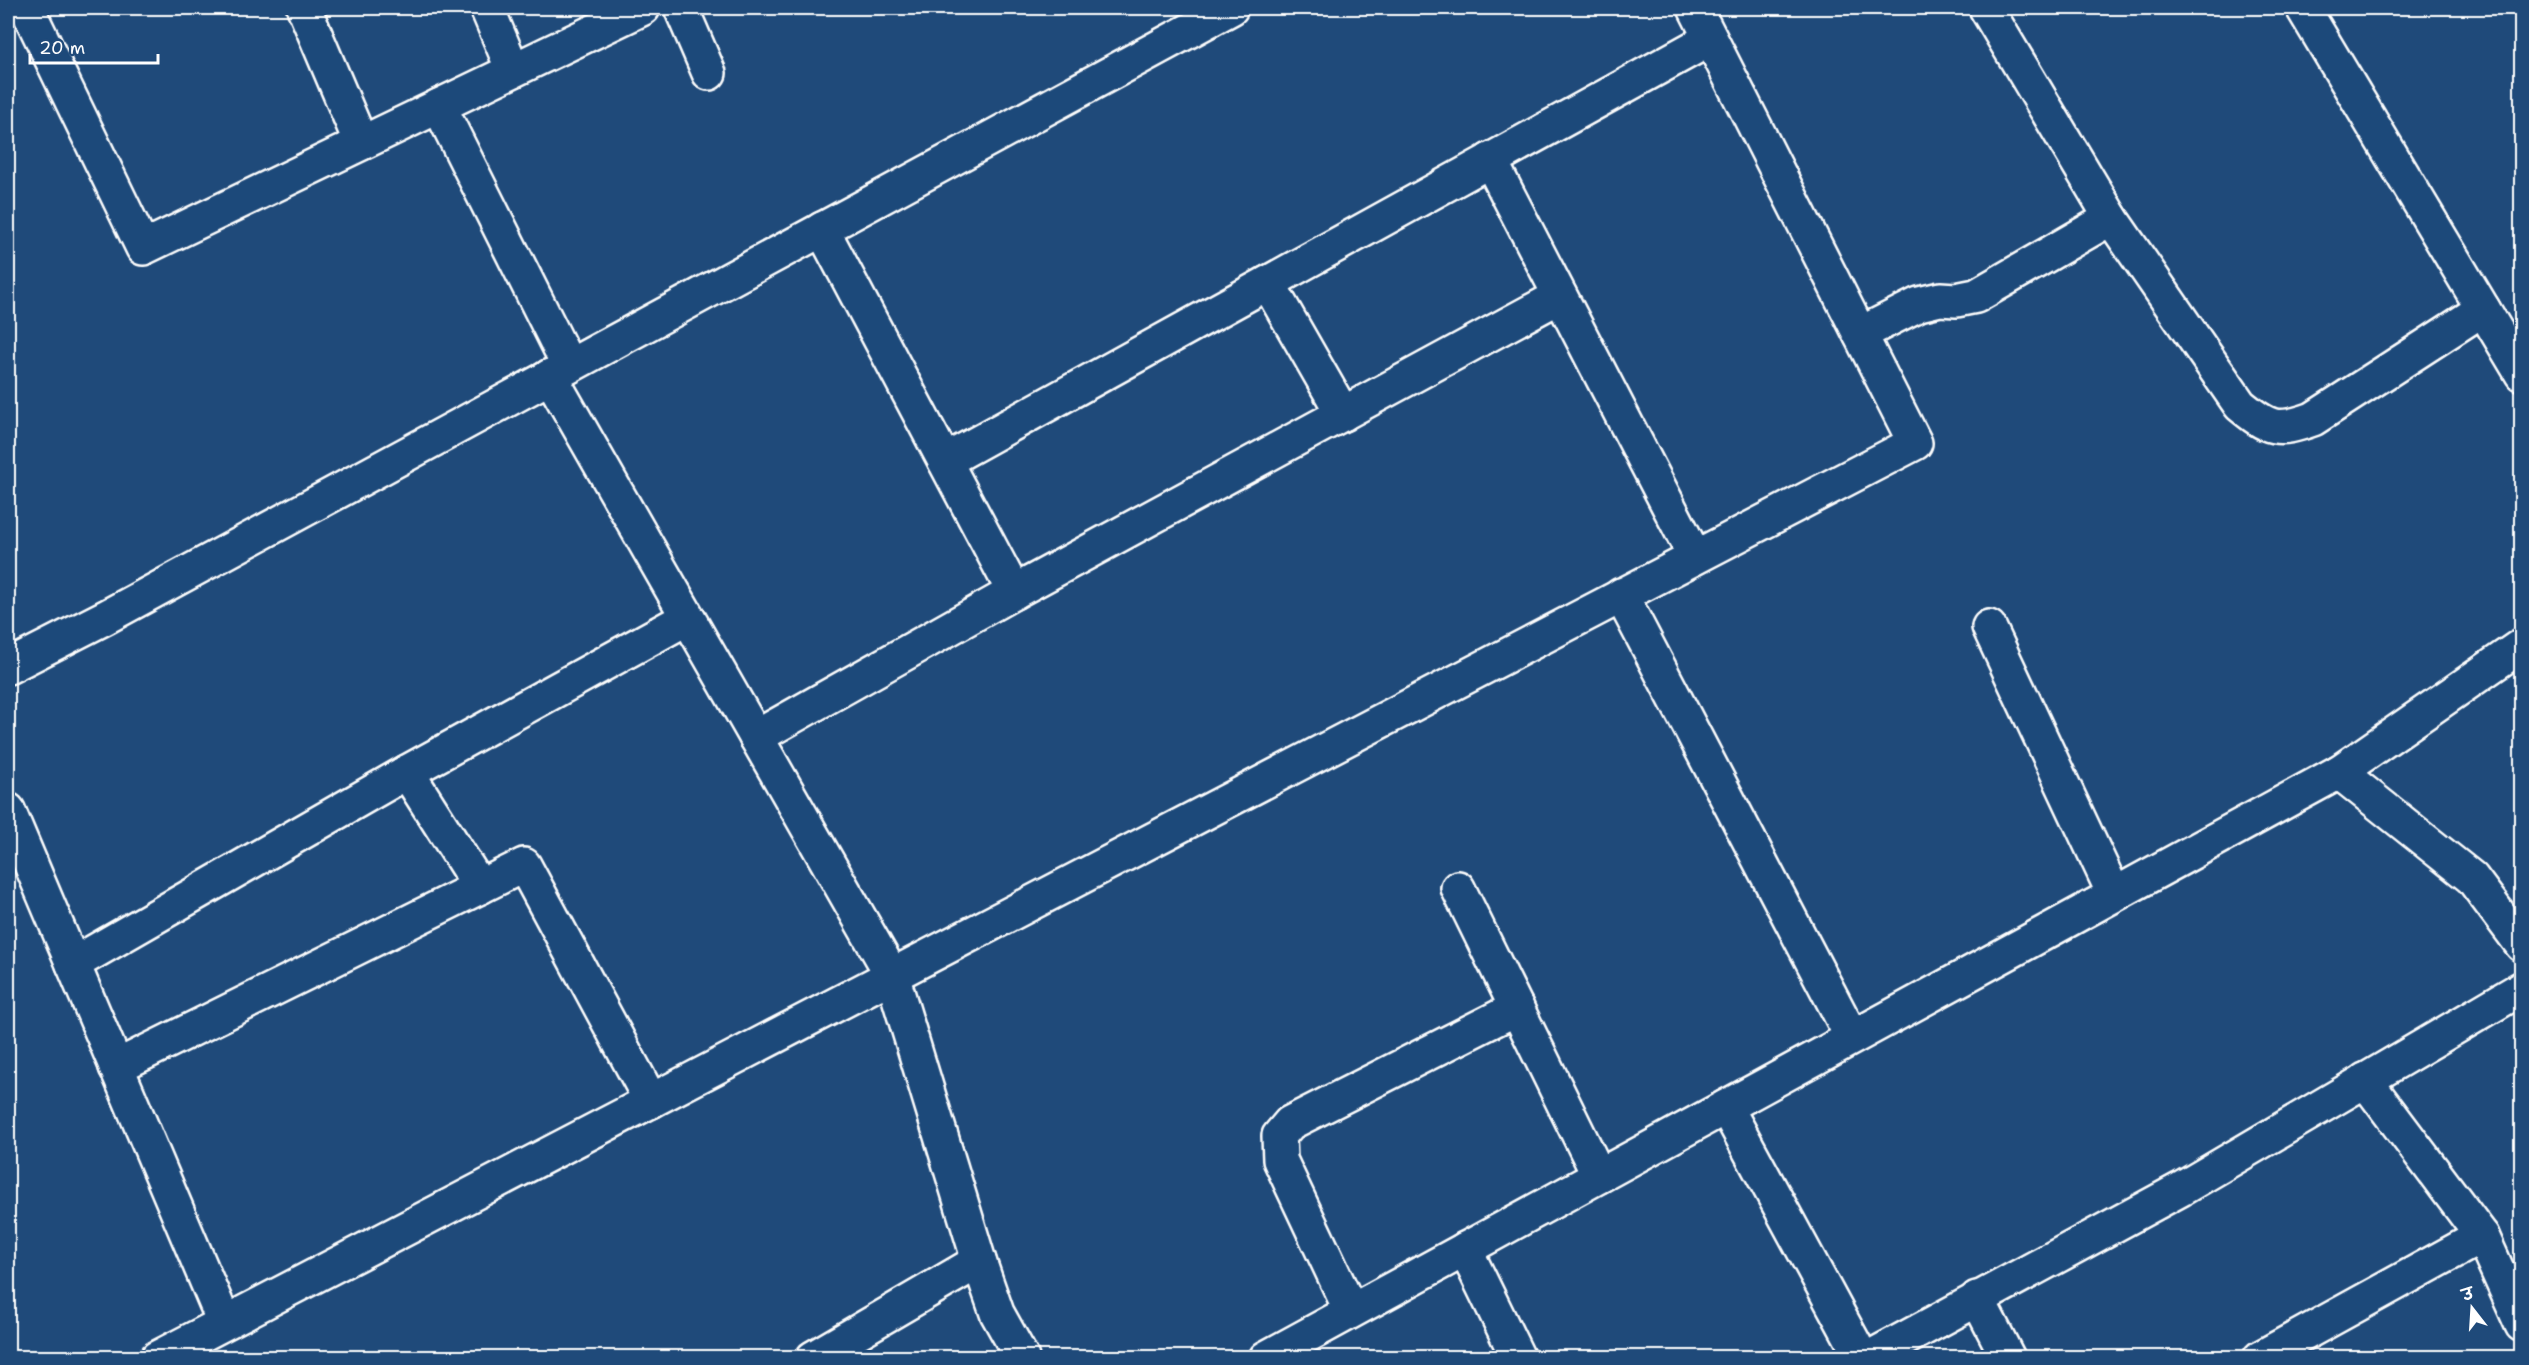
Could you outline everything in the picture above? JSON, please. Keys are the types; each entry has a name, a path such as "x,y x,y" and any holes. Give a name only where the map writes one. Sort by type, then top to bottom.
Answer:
{"street":[{"path":"27,8 142,248 643,8"},
{"path":"304,8 361,143"},
{"path":"487,8 513,70"},
{"path":"681,8 710,73"},
{"path":"8,667 106,617 1231,8"},
{"path":"157,1358 1915,443 1695,8"},
{"path":"1986,8 2111,218 2240,405 2260,421 2287,429 2313,419 2482,309"},
{"path":"2303,8 2522,374"},
{"path":"945,461 1710,39"},
{"path":"439,106 559,371 687,618 892,975 979,1261 997,1312 1022,1358"},
{"path":"1490,160 1695,557"},
{"path":"1860,334 1919,304 1940,299 1956,300 1976,296 2111,218"},
{"path":"822,229 1014,592"},
{"path":"1268,283 1343,414"},
{"path":"756,738 1014,592 1560,296"},
{"path":"1621,595 1852,1037"},
{"path":"73,964 407,772 687,618"},
{"path":"1989,627 2114,894"},
{"path":"1266,1358 2339,772 2522,645"},
{"path":"407,772 480,887"},
{"path":"2339,772 2472,878 2522,945"},
{"path":"8,810 224,1323"},
{"path":"116,1067 524,865 651,1101"},
{"path":"1458,888 1599,1176"},
{"path":"1869,1358 2181,1189 2522,988"},
{"path":"1351,1311 1280,1160 1279,1136 1290,1123 1516,1008"},
{"path":"2365,1080 2482,1236 2522,1325"},
{"path":"1726,1107 1862,1358"},
{"path":"2260,1358 2482,1236"},
{"path":"1465,1249 1518,1358"},
{"path":"813,1358 979,1261"},
{"path":"1977,1298 2008,1358"}]}
